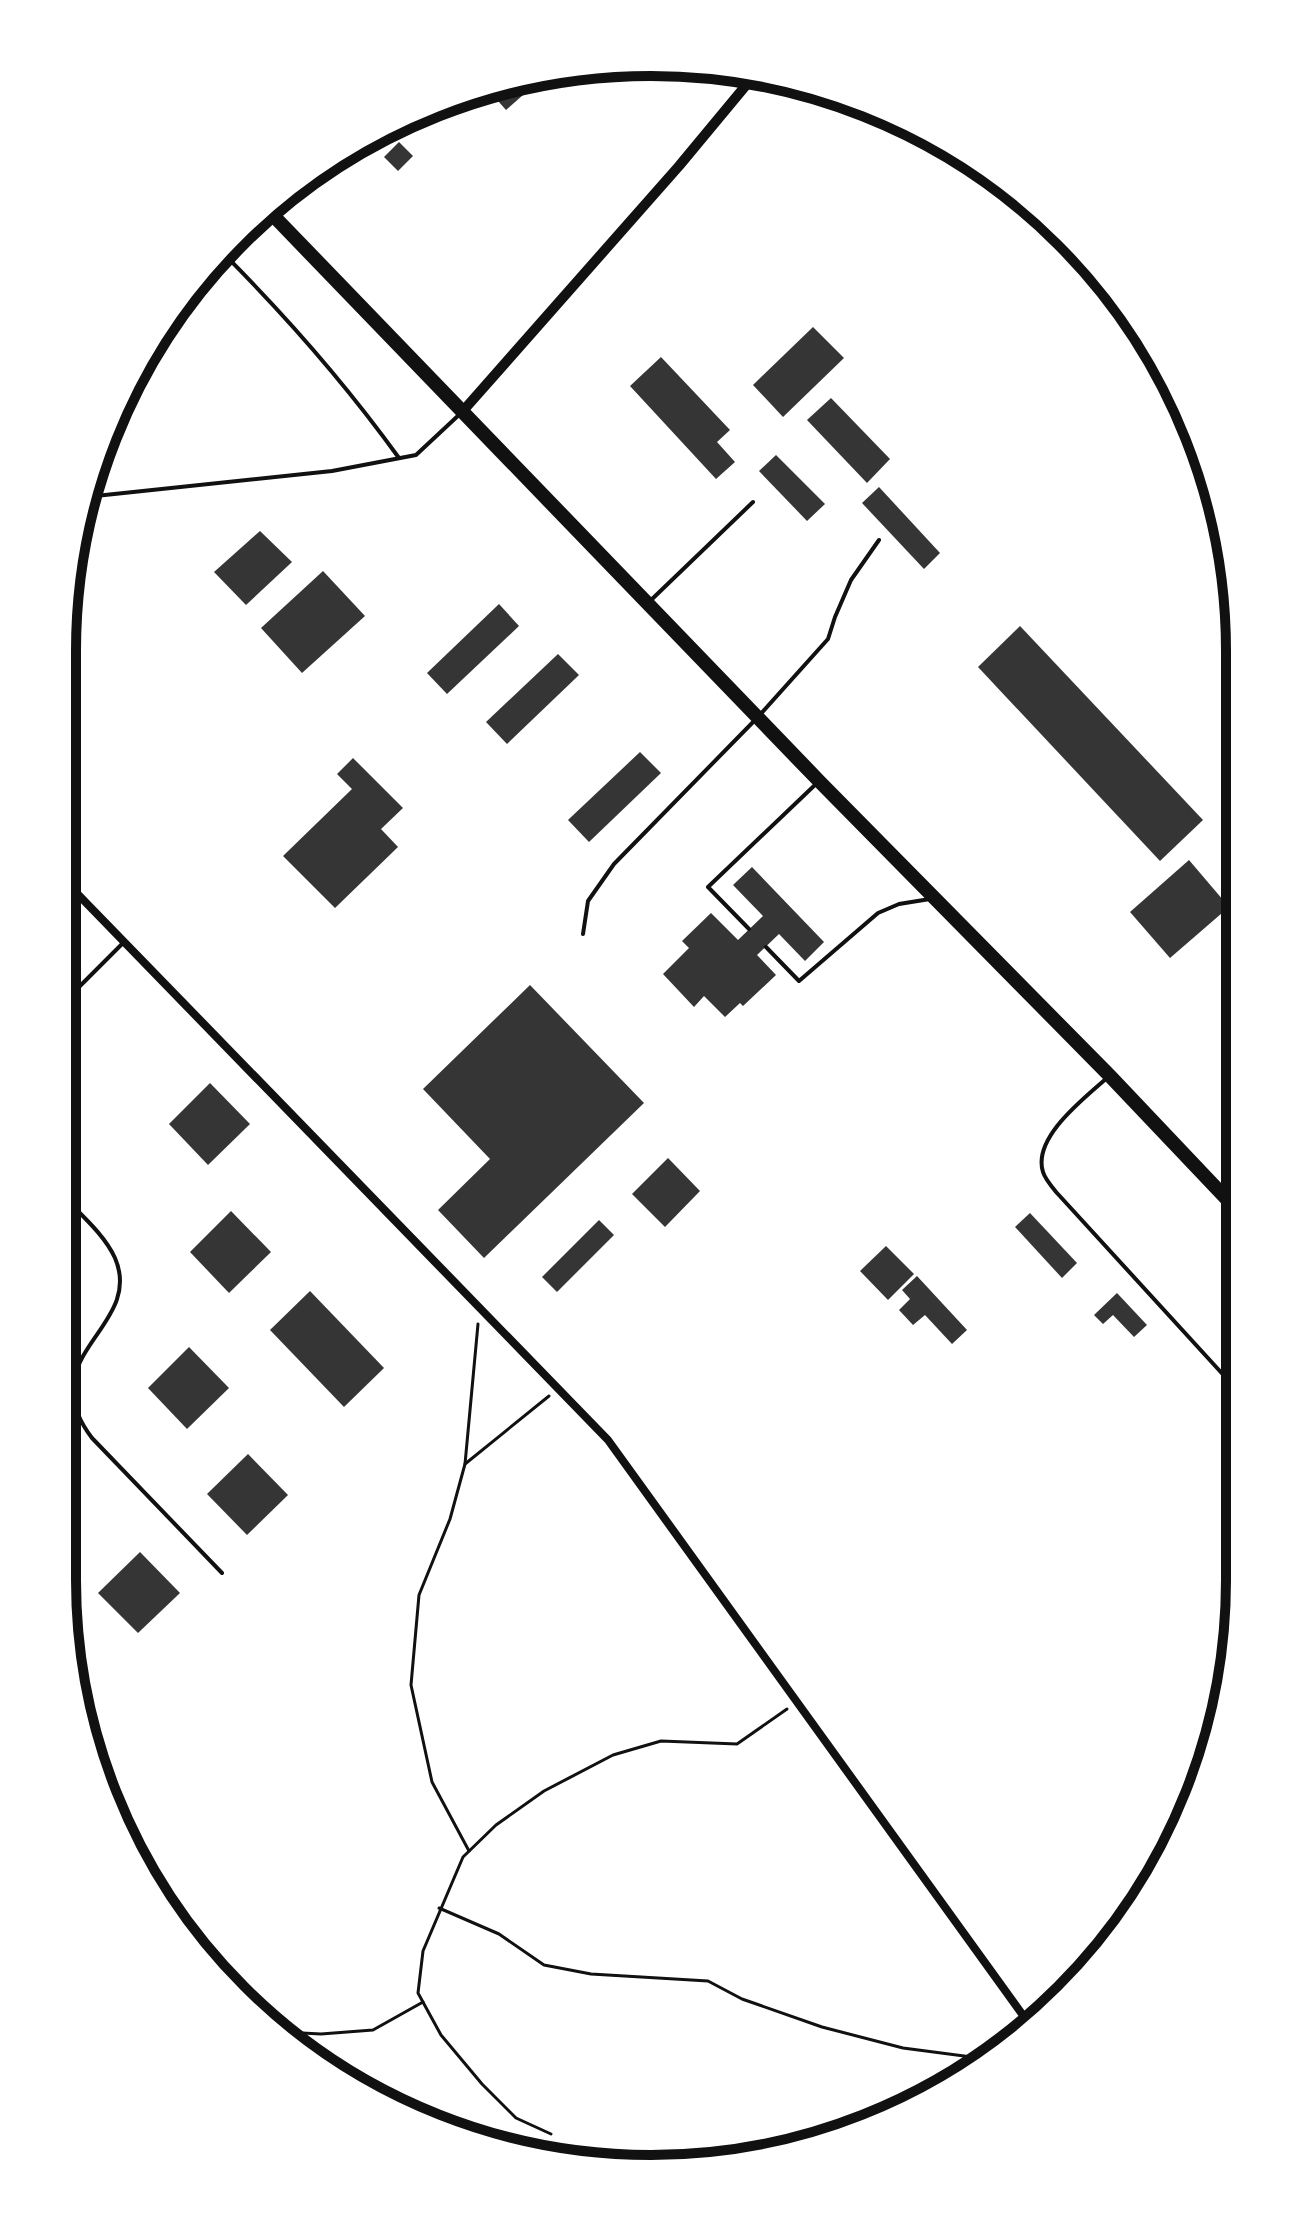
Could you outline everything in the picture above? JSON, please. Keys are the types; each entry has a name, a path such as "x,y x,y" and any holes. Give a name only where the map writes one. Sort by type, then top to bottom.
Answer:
{"highway":[{"path":"275,217 757,718 937,898 1226,1198"}],"street":[{"path":"462,412 679,166 747,84"},
{"path":"76,892 608,1440 1024,2017"}],"lane":[{"path":"230,260 280,310 358,400 399,458"},
{"path":"98,496 332,471 416,455 462,412"},
{"path":"647,603 753,502"},
{"path":"583,934 588,901 614,864 757,718 828,639 851,580 879,540"},
{"path":"749,929 708,887 819,781"},
{"path":"766,947 799,981 878,913 899,904 937,898"},
{"path":"76,990 124,942"},
{"path":"1110,1076 1051,1134 1043,1152 1043,1171 1057,1193 1226,1378"},
{"path":"76,1210 114,1255 120,1273 118,1297 82,1357 76,1373"},
{"path":"76,1408 79,1421 92,1438 222,1573"}],"path":[{"path":"469,1851 432,1782 411,1685 419,1595 450,1519 465,1464 480,1307"},
{"path":"465,1464 558,1388"},
{"path":"551,2134 516,2118 482,2084 441,2035 418,1993 423,1951 463,1857 496,1825 544,1791 613,1755 661,1741 737,1744 796,1701"},
{"path":"439,1908 499,1934 544,1965 591,1974 708,1981 742,1999 822,2027 903,2048 971,2057"},
{"path":"297,2033 373,2030 423,2002"}],"building":[{"path":"530,89 506,110 495,98"},
{"path":"399,142 413,156 398,171 384,157"},
{"path":"813,327 844,358 783,417 753,385"},
{"path":"661,357 730,430 717,442 735,462 716,479 630,386"},
{"path":"831,398 890,459 867,483 807,420"},
{"path":"776,455 825,504 807,521 759,471"},
{"path":"879,487 940,553 924,569 862,503"},
{"path":"260,531 292,562 246,605 214,572"},
{"path":"323,571 365,616 302,673 261,628"},
{"path":"499,604 519,626 447,694 427,673"},
{"path":"1020,626 1203,820 1160,861 978,667"},
{"path":"558,654 579,675 507,744 486,722"},
{"path":"640,752 661,773 589,842 568,820"},
{"path":"353,758 403,808 381,829 398,847 335,908 283,856 352,789 337,774"},
{"path":"1189,860 1226,903 1226,910 1170,958 1130,912"},
{"path":"752,867 824,942 805,961 779,934 757,955 776,975 743,1006 740,1003 725,1017 704,996 694,1007 663,974 689,948 682,941 711,913 738,940 763,916 733,885"},
{"path":"530,985 644,1103 484,1258 438,1210 490,1159 423,1089"},
{"path":"210,1083 250,1124 208,1165 169,1124"},
{"path":"668,1158 700,1191 665,1227 632,1194"},
{"path":"231,1211 271,1252 229,1293 190,1252"},
{"path":"1030,1213 1077,1263 1062,1278 1015,1227"},
{"path":"599,1220 614,1235 557,1292 542,1277"},
{"path":"886,1246 914,1274 888,1300 860,1271"},
{"path":"917,1276 967,1330 952,1344 925,1315 913,1325 899,1310 910,1299 902,1290"},
{"path":"310,1291 384,1368 344,1407 270,1330"},
{"path":"1117,1293 1147,1325 1134,1337 1113,1315 1103,1324 1094,1315"},
{"path":"189,1347 229,1388 187,1429 148,1388"},
{"path":"248,1454 288,1495 247,1535 207,1494"},
{"path":"140,1552 180,1593 138,1633 98,1593"}]}
